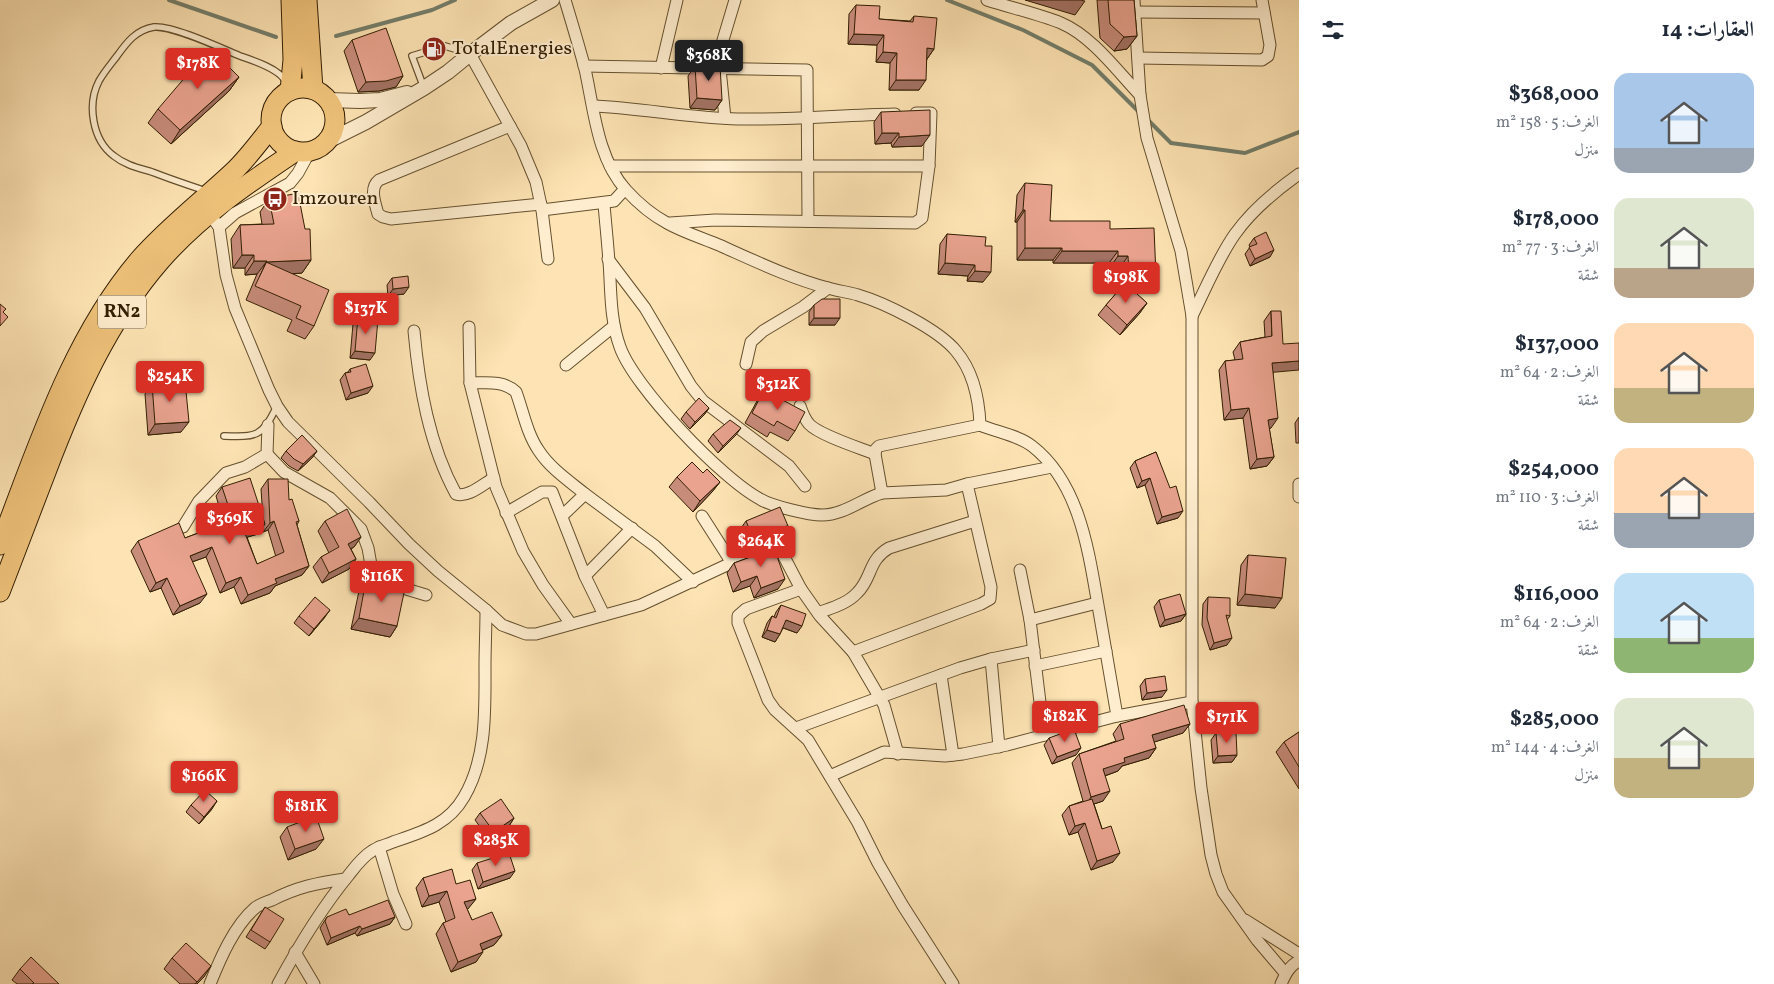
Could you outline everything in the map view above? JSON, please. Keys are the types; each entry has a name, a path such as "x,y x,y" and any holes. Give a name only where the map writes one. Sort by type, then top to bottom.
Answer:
{"highway":[{"name":"RN2","path":"0,545 68,373 116,289 139,260 168,230 234,171 272,126 271,116 273,108 278,100 287,92 293,60 292,0"},
{"path":"308,0 321,95"},
{"path":"272,126 278,140 284,146 310,148 332,133 335,122 334,110 321,95 305,88 287,92"},
{"name":"RN2","path":"0,592 65,423 93,362 114,324 134,295 162,259 214,220 234,192 310,148"}],"street":[{"path":"310,148 366,122 424,88 448,72 511,23 552,0"},
{"path":"565,0 584,66 602,146 610,166 625,189 641,205 666,223 769,268 828,288 859,296 896,311 933,331 958,352 973,380 979,404 980,425"},
{"path":"661,68 677,0"},
{"path":"725,118 720,69 723,40 734,0"},
{"path":"988,0 1062,24 1079,34 1096,48 1141,99"},
{"path":"1134,0 1141,99 1147,138 1181,251 1192,316 1192,702 1201,788 1211,855 1223,892 1283,979 1295,963 1299,961"},
{"path":"1138,58 1262,60 1268,56 1270,45 1262,0"},
{"path":"1135,12 1264,13"},
{"path":"470,54 510,126 536,182 548,259"},
{"path":"584,66 806,70 809,167 808,220"},
{"path":"321,95 360,101 380,100 424,88"},
{"path":"593,106 615,106 700,117 725,118 808,118 931,113 930,166 922,218 919,222 909,224 808,220 714,220 666,223"},
{"path":"510,126 379,180 375,183 373,190 378,214 391,219 604,204 614,201 625,189"},
{"path":"610,166 930,166"},
{"path":"1192,316 1234,235 1250,216 1273,194 1299,175"},
{"path":"604,204 611,303 614,326 620,348 633,372 671,419 733,480 761,500 809,514 824,515 841,512 882,493 946,490 1052,467"},
{"path":"214,220 235,308 277,406 288,422 409,544 502,625 526,634 536,634 641,605 770,545 777,546 801,589 818,613 854,652 880,697 892,727 898,754"},
{"path":"608,259 645,308 690,386 703,401 789,466 804,486"},
{"path":"746,364 751,342 763,331 803,307 828,288"},
{"path":"566,365 614,326"},
{"path":"469,327 470,383 494,478 506,513 523,551 571,624"},
{"path":"414,331 417,369 426,411 435,444 451,486 456,494 461,496 494,478"},
{"path":"470,383 510,386 516,392 533,441 552,467 655,546 693,582"},
{"path":"800,406 810,426 875,454"},
{"path":"268,425 267,454 284,472 330,498 360,529 376,576 386,583 426,595"},
{"path":"882,493 875,454 879,446 980,425 1012,436 1032,446 1052,467 1073,502 1083,531 1117,716"},
{"path":"184,527 199,500 226,473 245,467 267,454"},
{"path":"854,652 990,599 991,587 967,484"},
{"path":"1299,484 1299,497"},
{"path":"506,513 542,492 549,490 555,495 585,576 604,615"},
{"path":"562,516 585,494"},
{"path":"702,516 732,563"},
{"path":"818,613 850,600 858,592 874,561 889,548 975,521"},
{"path":"585,576 632,528"},
{"path":"1020,570 1030,620 1044,735"},
{"path":"801,589 746,609 738,616 738,623 768,700 775,710 808,740 888,880 953,984"},
{"path":"1030,620 1097,602"},
{"path":"278,984 295,952 361,860 379,847 416,834 444,821 453,813 465,796 477,764 483,739 486,701 486,610"},
{"path":"796,728 941,675 991,659 1034,650"},
{"path":"1035,666 1106,650"},
{"path":"991,659 999,747"},
{"path":"941,675 953,755"},
{"path":"830,776 884,752 953,755 999,747 1117,716 1192,702"},
{"path":"379,847 386,874 406,924"},
{"path":"210,984 221,957 240,926 255,908 294,889 316,883 345,880"},
{"path":"1240,917 1299,954"},
{"path":"295,952 314,984"}],"lane":[{"path":"210,192 126,164 113,156 101,142 93,123 92,99 99,81 130,38 144,29 156,27 171,28 277,72 283,77 287,92"},
{"path":"424,88 412,56 445,46 470,54"},
{"path":"224,436 245,436 257,433 268,425 277,406"}],"building":[{"path":"1108,0 1134,0 1137,36 1124,37 1110,24"},
{"path":"856,5 880,6 879,19 913,22 914,16 937,18 934,49 927,48 926,80 896,80 897,53 883,52 884,35 854,34"},
{"path":"386,28 403,76 386,81 366,82 352,40"},
{"path":"210,48 239,77 180,130 158,109"},
{"path":"720,65 722,100 697,98 695,66"},
{"path":"930,110 930,135 899,137 899,133 882,133 881,112"},
{"path":"1025,183 1052,185 1050,221 1110,221 1110,229 1154,228 1156,276 1129,277 1128,256 1118,256 1118,251 1062,251 1062,248 1025,248 1025,210 1023,210"},
{"path":"298,193 305,229 310,229 311,260 254,261 254,255 242,255 240,225 274,224 269,199"},
{"path":"1266,232 1274,250 1255,259 1249,247 1257,244 1254,238"},
{"path":"947,234 986,237 985,246 992,246 991,272 975,271 975,265 945,263"},
{"path":"266,262 329,290 314,326 296,318 301,306 255,286"},
{"path":"408,276 409,287 393,289 392,278"},
{"path":"1125,283 1147,303 1127,325 1106,305"},
{"path":"822,299 840,299 840,318 814,318 814,305"},
{"path":"0,304 6,309 3,312 8,317 0,326"},
{"path":"1271,311 1281,311 1283,344 1299,343 1299,361 1272,363 1278,418 1268,420 1274,457 1257,459 1249,408 1231,410 1225,361 1243,359 1240,342 1272,336"},
{"path":"358,317 378,319 375,353 355,351"},
{"path":"366,364 373,386 351,393 345,373 351,372 350,369"},
{"path":"185,381 189,422 155,424 152,384"},
{"path":"764,390 805,412 795,431 777,421 774,426 752,413"},
{"path":"699,398 709,408 695,422 686,412"},
{"path":"730,420 741,428 723,446 713,434"},
{"path":"302,435 317,451 303,464 286,451"},
{"path":"1156,452 1170,488 1176,486 1183,511 1162,517 1150,478 1142,481 1135,461"},
{"path":"692,462 703,473 707,469 720,482 700,501 677,477"},
{"path":"250,478 265,524 244,531 257,564 284,552 274,521 270,523 268,479 288,479 289,500 292,499 299,521 296,522 309,566 275,579 277,583 248,595 241,577 226,583 212,547 190,556 207,594 180,606 167,578 156,583 138,541 179,523 185,538 233,520 222,487"},
{"path":"780,507 788,526 774,528 753,538 746,521"},
{"path":"347,509 361,537 348,544 356,559 329,573 321,557 339,547 325,521"},
{"path":"773,545 785,579 761,588 757,576 741,582 734,563 759,554 759,552"},
{"path":"1248,555 1286,558 1282,598 1245,594"},
{"path":"366,580 405,588 397,626 359,618"},
{"path":"1180,594 1186,614 1165,620 1159,600"},
{"path":"315,597 330,610 314,629 299,616"},
{"path":"1208,597 1230,598 1230,616 1226,615 1232,638 1214,643 1207,618"},
{"path":"781,605 806,614 802,626 786,620 780,634 767,630 772,616 776,618"},
{"path":"1165,676 1167,690 1147,693 1145,679"},
{"path":"1184,705 1190,724 1152,735 1156,748 1124,758 1125,762 1103,769 1110,791 1091,797 1079,754 1124,739 1120,724"},
{"path":"1074,729 1081,748 1057,757 1049,738"},
{"path":"1236,732 1237,755 1218,756 1216,733"},
{"path":"1299,732 1299,767 1284,742"},
{"path":"205,790 217,801 204,817 191,805"},
{"path":"501,799 514,818 494,832 480,813"},
{"path":"1092,799 1102,829 1111,826 1120,853 1097,861 1085,823 1075,826 1069,806"},
{"path":"316,816 324,839 295,849 287,827"},
{"path":"509,853 515,871 483,882 477,863"},
{"path":"452,869 456,884 470,880 476,899 464,902 472,920 492,912 502,935 480,944 483,952 458,962 443,923 455,918 447,891 429,896 423,878"},
{"path":"388,900 395,917 362,929 360,926 331,938 325,921 327,917 346,909 349,915"},
{"path":"265,907 284,919 270,942 251,930"},
{"path":"186,943 211,966 197,982 172,958"},
{"path":"31,957 59,984 32,984 34,983 20,969"}],"waterway":[{"path":"169,0 276,37"},
{"path":"336,36 432,10 455,0"},
{"path":"947,0 1023,30 1092,65 1139,112"},
{"path":"1148,120 1171,143 1245,153 1299,132"}],"place":[{"name":"TotalEnergies","path":"434,49"},
{"name":"Imzouren","path":"275,199"}]}
